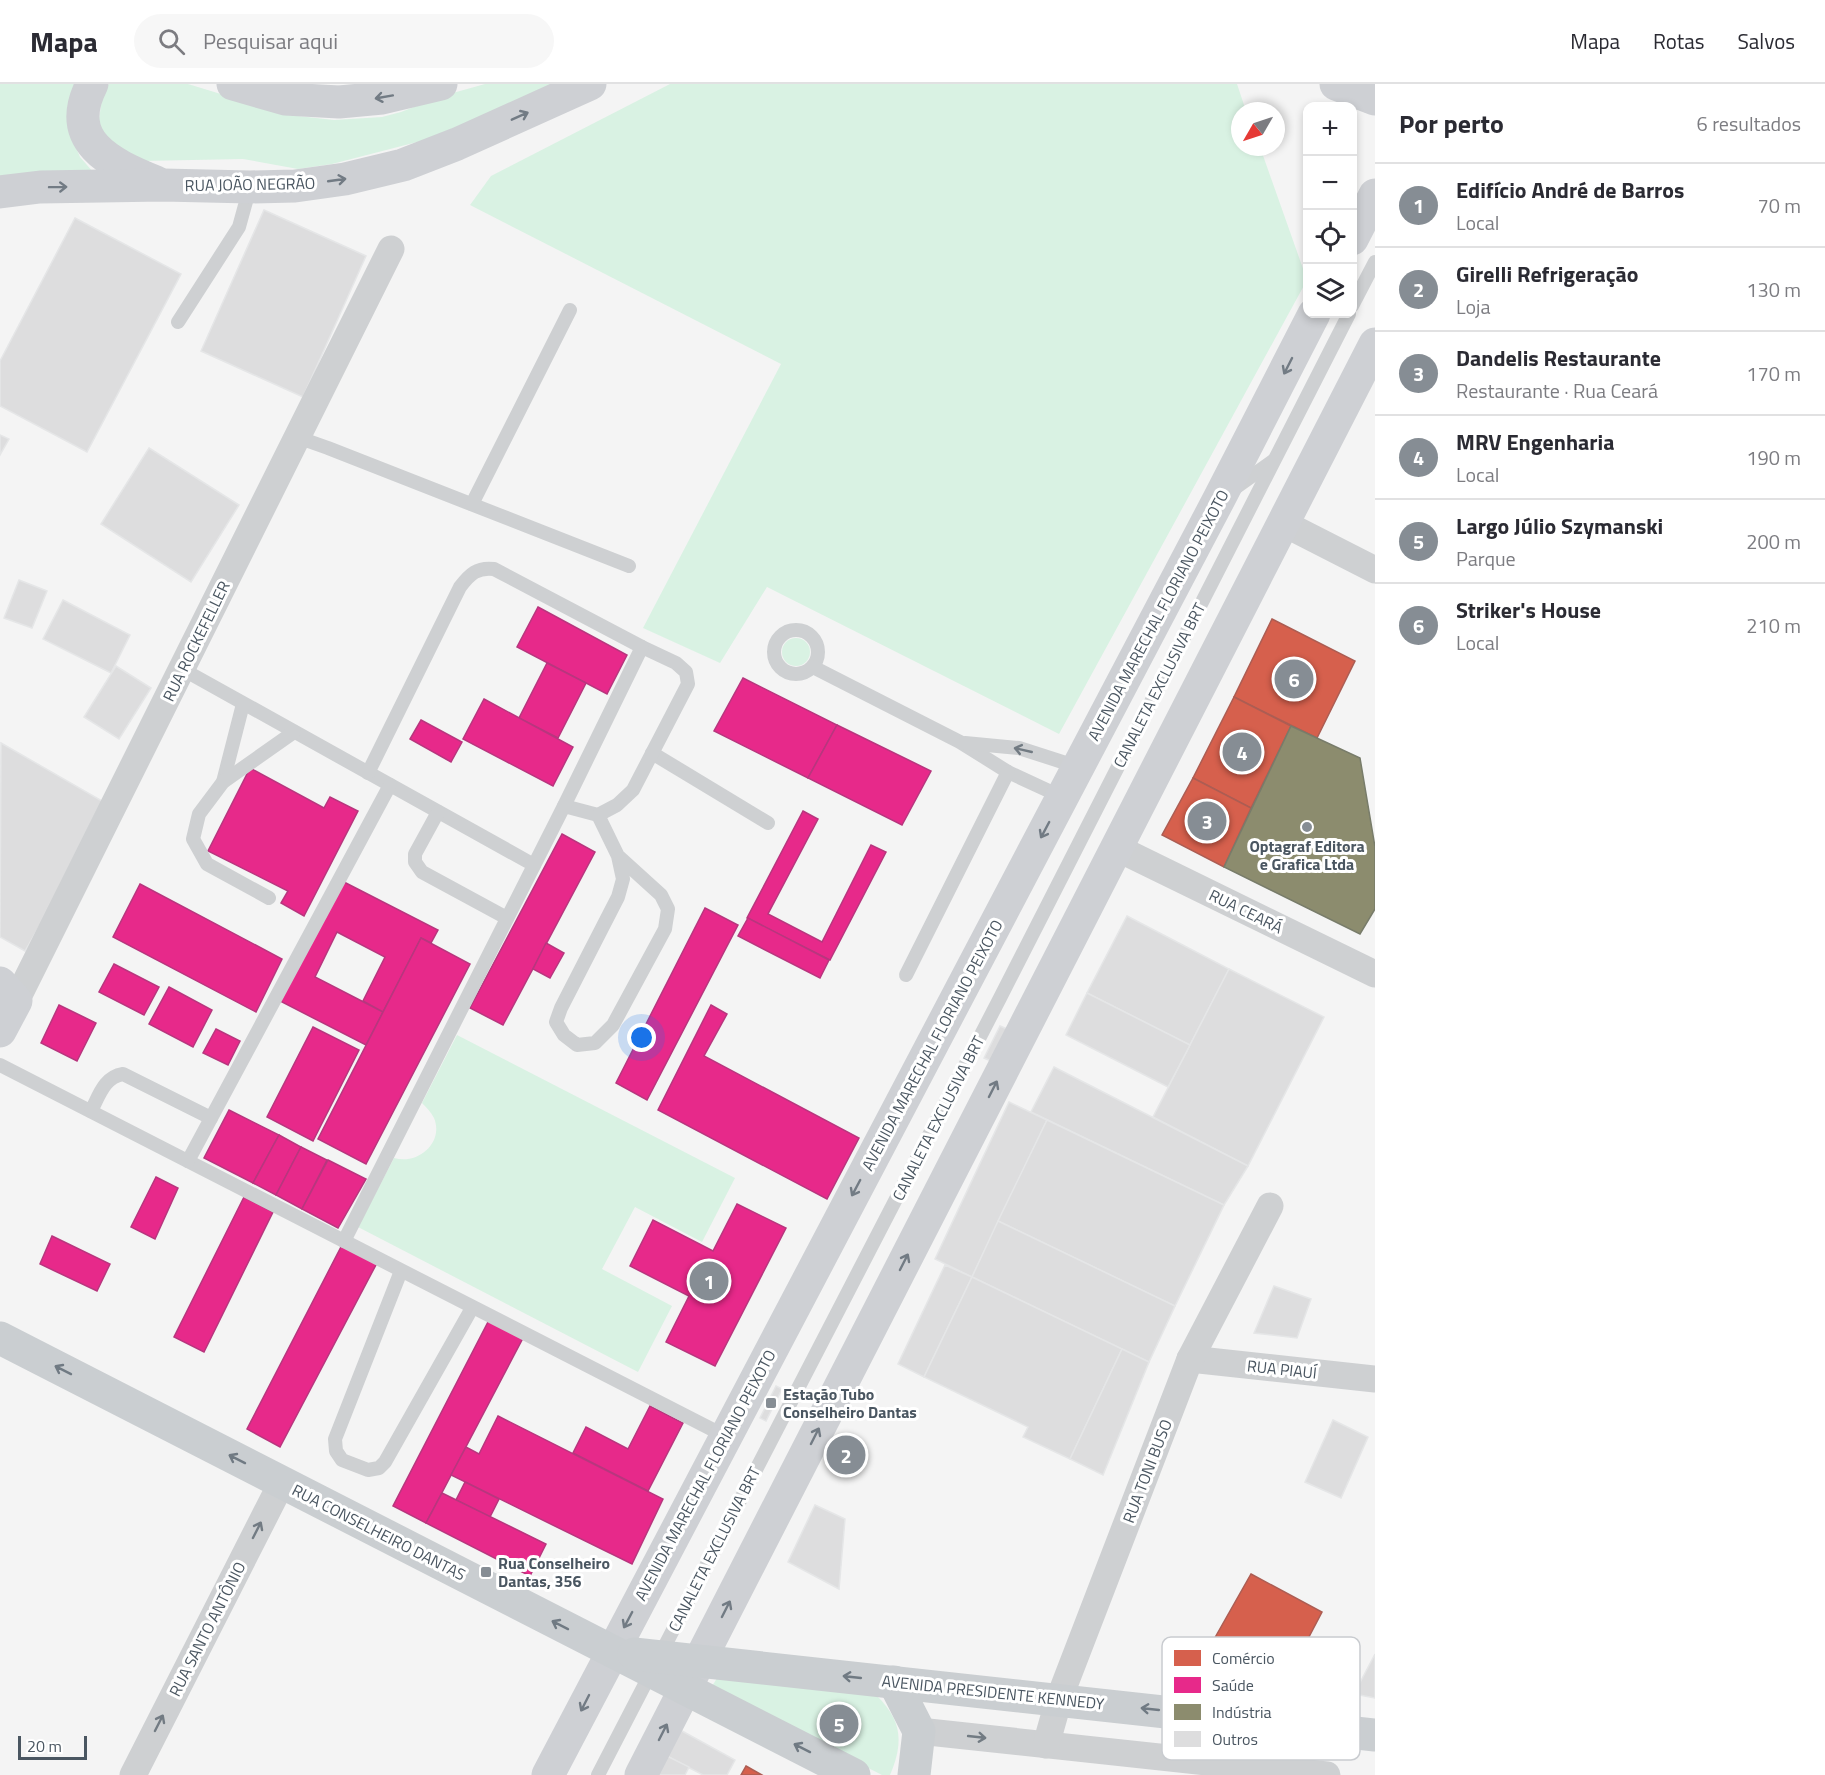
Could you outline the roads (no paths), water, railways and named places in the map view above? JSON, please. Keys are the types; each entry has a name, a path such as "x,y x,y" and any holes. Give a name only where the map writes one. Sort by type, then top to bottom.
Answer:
{"main road":[{"name":"RUA CONSELHEIRO DANTAS","path":"0,1338 612,1651 692,1675 854,1775"},
{"name":"AVENIDA PRESIDENTE KENNEDY","path":"692,1675 894,1682 1162,1711"},
{"path":"894,1682 919,1731 914,1775"},
{"name":"AVENIDA PRESIDENTE KENNEDY","path":"1360,1733 1375,1735"}],"street":[{"path":"92,84 82,109 83,129 96,148 109,160 163,185"},
{"path":"233,84 285,99 339,102 382,98 441,84"},
{"name":"RUA JOÃO NEGRÃO","path":"0,192 40,187 296,186 345,179 403,165 457,144 590,84"},
{"path":"1336,84 1375,99"},
{"path":"1357,231 1375,195"},
{"name":"RUA ROCKEFELLER","path":"0,1031 8,992 182,669 391,249"},
{"name":"AVENIDA MARECHAL FLORIANO PEIXOTO","path":"548,1775 1220,499 1312,318"},
{"path":"641,1775 1375,344"},
{"path":"1283,523 1375,570"},
{"name":"RUA CEARÁ","path":"1117,848 1375,974"},
{"name":"RUA TONI BUSO","path":"1046,1745 1059,1699 1190,1359 1270,1206"},
{"name":"RUA PIAUÍ","path":"1190,1359 1375,1379"},
{"name":"RUA SANTO ANTÔNIO","path":"133,1775 282,1482"},
{"path":"919,1731 1162,1757"},
{"path":"1186,1760 1327,1775"}],"lane":[{"path":"178,322 239,227 250,187"},
{"path":"1357,298 1375,262"},
{"path":"472,504 570,310"},
{"name":"CANALETA EXCLUSIVA BRT","path":"598,1775 985,1027 1347,318"},
{"path":"297,437 629,566"},
{"name":"CANALETA EXCLUSIVA BRT","path":"1220,499 1274,459"},
{"path":"368,773 460,587 469,575 482,568 494,569 676,663 686,672 688,684 633,789 617,805 598,815 564,806"},
{"path":"344,1241 642,647"},
{"path":"813,667 960,742 1008,772 1062,797"},
{"path":"182,669 534,865"},
{"path":"223,782 243,704"},
{"path":"269,898 207,864 193,839 199,814 223,782 294,732"},
{"path":"960,742 1018,748 1078,767"},
{"path":"652,753 768,823"},
{"path":"906,975 1008,772"},
{"path":"188,1161 390,785"},
{"path":"438,812 415,854 415,862 422,872 507,918"},
{"path":"598,815 618,856 623,879 618,897 556,1022 564,1035 577,1045 595,1043 613,1025 665,929 668,909 661,895 618,856"},
{"path":"0,1065 726,1437"},
{"path":"91,1111 107,1082 114,1076 123,1074 212,1118"},
{"path":"401,1271 335,1438 336,1451 342,1460 368,1470 379,1468 385,1462 472,1308"}],"place":[{"name":"Striker's House","path":"1294,679"},
{"name":"MRV Engenharia","path":"1242,752"},
{"name":"Dandelis Restaurante","path":"1207,821"},
{"name":"Optagraf Editora e Grafica Ltda","path":"1307,827"},
{"name":"Edifício André de Barros","path":"709,1281"},
{"name":"Estação Tubo Conselheiro Dantas","path":"771,1403"},
{"name":"Girelli Refrigeração","path":"846,1455"},
{"name":"Rua Conselheiro Dantas, 356","path":"486,1572"},
{"name":"Largo Júlio Szymanski","path":"839,1724"}]}
